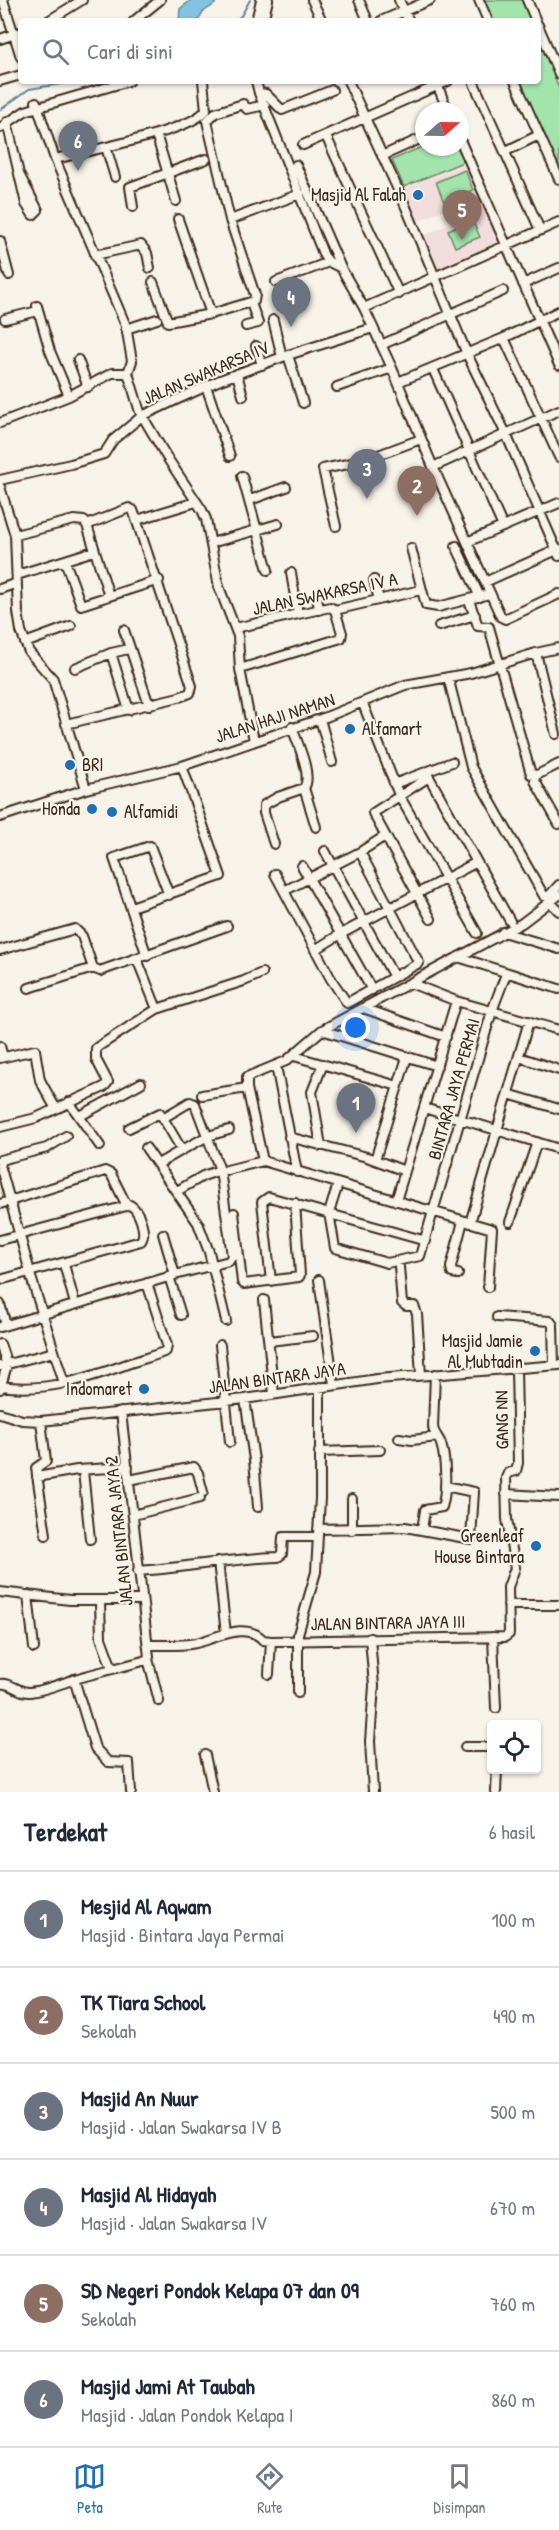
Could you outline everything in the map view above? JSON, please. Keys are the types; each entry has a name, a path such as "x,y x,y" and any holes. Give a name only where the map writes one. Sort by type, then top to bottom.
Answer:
{"street":[{"path":"0,39 17,34 3,0"},
{"path":"53,18 82,0"},
{"path":"138,18 160,0"},
{"path":"257,18 261,0"},
{"path":"264,18 268,0"},
{"path":"312,0 321,18"},
{"path":"358,0 367,18"},
{"path":"399,0 408,18"},
{"path":"388,18 430,0"},
{"path":"479,0 484,18"},
{"path":"527,0 535,18"},
{"path":"541,42 559,74"},
{"path":"0,81 18,76"},
{"path":"19,174 3,125 37,105 118,84"},
{"path":"55,159 156,134 195,121 206,110 203,84"},
{"path":"257,84 329,262 342,268"},
{"path":"349,84 436,276 467,354 506,434 558,551 485,582"},
{"path":"303,145 435,84"},
{"path":"437,84 444,102"},
{"path":"474,84 540,230"},
{"path":"516,84 559,179"},
{"path":"259,93 266,94 282,110 332,90"},
{"path":"246,327 258,322 253,302 255,295 230,220 207,121 215,113 243,104 252,109 265,105"},
{"path":"0,480 104,454 113,440 142,416 128,373 132,361 126,329 55,159 37,105"},
{"path":"156,134 176,201"},
{"path":"326,135 399,294"},
{"path":"506,151 539,135"},
{"path":"382,156 415,141"},
{"path":"106,147 115,177"},
{"path":"467,156 559,365"},
{"path":"133,207 130,187 206,159"},
{"path":"296,165 342,268 374,328 489,594 501,616 505,619 559,594"},
{"path":"230,220 300,194"},
{"path":"178,219 211,314"},
{"path":"364,308 559,222"},
{"path":"0,240 9,275"},
{"path":"95,255 141,245 147,253 150,268"},
{"path":"276,282 329,262"},
{"path":"523,284 559,268"},
{"path":"153,282 168,322 211,314 253,302"},
{"path":"381,345 503,291"},
{"path":"5,319 37,308 50,351 69,396"},
{"path":"398,382 504,338 559,311"},
{"path":"126,329 157,319"},
{"path":"273,320 303,404"},
{"name":"JALAN SWAKARSA IV","path":"254,741 240,669 238,636 219,587 202,510 142,416 237,374 374,328"},
{"path":"504,338 559,458"},
{"path":"255,346 262,365"},
{"path":"78,360 88,387"},
{"path":"337,387 392,368"},
{"path":"433,369 503,527"},
{"path":"0,423 69,396 112,373 128,373"},
{"path":"237,374 243,396"},
{"path":"206,386 230,456"},
{"path":"433,467 541,416 559,410"},
{"path":"336,526 323,469 362,461 421,439"},
{"path":"242,476 268,570"},
{"path":"0,487 15,535 19,621 25,644 34,659 52,679 86,789"},
{"path":"250,500 286,487"},
{"path":"137,520 196,502"},
{"path":"467,542 559,503"},
{"path":"66,724 190,693 192,686 159,580 133,510 130,508 87,525"},
{"path":"15,535 79,519 87,525 109,596"},
{"path":"211,543 278,524"},
{"path":"456,546 480,597"},
{"path":"411,548 424,603 428,606 438,607 489,594"},
{"path":"0,589 17,579 94,551"},
{"path":"65,561 81,605 159,580"},
{"path":"291,573 298,614"},
{"path":"374,580 379,600"},
{"name":"JALAN SWAKARSA IV A","path":"235,628 330,607 335,610 421,590"},
{"path":"317,596 319,610"},
{"path":"469,600 478,626 489,627 532,775 537,775 559,764"},
{"path":"240,669 341,638 342,633 335,610"},
{"path":"439,626 475,615"},
{"path":"25,644 71,626"},
{"path":"124,630 149,705"},
{"name":"JALAN HAJI NAMAN","path":"0,817 86,789 182,766 363,704 405,685 499,665 559,648"},
{"path":"75,668 111,653 129,649"},
{"path":"111,653 129,710"},
{"path":"536,653 556,734"},
{"path":"448,677 471,767 544,896 549,896 559,885"},
{"path":"363,704 399,795 477,933"},
{"path":"320,719 333,762"},
{"path":"274,844 264,813 264,805 278,797 304,788 307,784 305,765 292,727"},
{"path":"394,784 452,762"},
{"path":"131,907 220,878 221,874 182,766"},
{"path":"431,919 373,812 427,777 430,778 510,921"},
{"path":"535,781 559,824"},
{"path":"304,788 316,827"},
{"path":"284,891 360,852 384,836"},
{"path":"147,956 114,858 148,846 151,847 169,895"},
{"path":"325,851 394,977"},
{"path":"275,874 346,1003 419,963 360,852"},
{"path":"315,950 339,934 477,862"},
{"path":"302,866 372,990"},
{"path":"263,1161 247,1088 247,1077 294,1056 322,1030 503,933 559,895"},
{"path":"550,902 559,911"},
{"path":"29,988 93,968 100,971 226,926"},
{"path":"0,950 75,929 82,936 93,968"},
{"path":"503,933 559,949"},
{"path":"458,957 559,989"},
{"path":"137,959 157,1009"},
{"path":"0,1127 36,1118 107,1085 107,1079 96,1059 96,1048 157,1009 262,973"},
{"path":"410,983 492,1011 506,974"},
{"name":"BINTARA JAYA PERMAI","path":"396,1201 456,1000"},
{"path":"363,1008 446,1036"},
{"name":"BINTARA JAYA PERMAI","path":"426,1241 492,1011 559,1030"},
{"path":"458,1274 452,1273 451,1267 498,1130 529,1021"},
{"name":"BINTARA JAYA PERMAI","path":"322,1030 437,1066"},
{"path":"0,1046 1,1058 35,1050 40,1080 56,1109"},
{"path":"294,1056 398,1086"},
{"path":"375,1160 407,1056"},
{"path":"519,1057 559,1070"},
{"path":"321,1146 312,1092 323,1064"},
{"path":"276,1066 297,1172"},
{"path":"80,1116 141,1083"},
{"path":"202,1095 247,1088"},
{"path":"508,1094 559,1109"},
{"path":"69,1102 100,1146"},
{"path":"0,1304 3,1326 229,1261 232,1256 223,1170 198,1111 190,1102 163,1118"},
{"path":"424,1108 559,1149"},
{"path":"129,1128 158,1113 182,1150"},
{"path":"158,1164 208,1136 229,1130"},
{"path":"64,1383 41,1314 0,1163 47,1148 66,1136"},
{"path":"289,1137 375,1160 405,1171"},
{"path":"510,1222 537,1142"},
{"path":"146,1148 198,1223 226,1321"},
{"path":"177,1191 203,1176 263,1161 492,1229 488,1287"},
{"path":"0,1204 105,1171 111,1174 127,1206"},
{"path":"271,1281 262,1202 269,1197 295,1203 329,1213 426,1241 420,1256 387,1263 337,1250 329,1213 338,1184"},
{"path":"234,1212 242,1282 244,1284 271,1281 300,1275 295,1203"},
{"path":"0,1240 132,1205 137,1211 144,1234 141,1241 31,1275 0,1280"},
{"path":"163,1234 181,1315"},
{"path":"399,1267 402,1303 414,1306 417,1314 421,1375"},
{"path":"65,1268 75,1304"},
{"path":"319,1280 334,1385"},
{"path":"0,1344 4,1365 1,1388 18,1389 64,1383 103,1373 166,1351 167,1345 147,1283"},
{"path":"264,1300 274,1394"},
{"path":"497,1317 550,1321 553,1325 556,1365"},
{"path":"268,1341 313,1336"},
{"path":"220,1345 230,1442"},
{"path":"4,1365 54,1353"},
{"name":"JALAN BINTARA JAYA","path":"0,1413 22,1420 41,1421 244,1399 421,1375 556,1365"},
{"name":"GANG NN","path":"508,1605 508,1587 515,1568 507,1519 506,1475 516,1471 518,1463 516,1369"},
{"path":"422,1530 425,1510 442,1507 445,1486 442,1448 433,1427 435,1374"},
{"name":"JALAN BINTARA JAYA III","path":"320,1387 316,1572 297,1639 493,1637"},
{"path":"244,1399 254,1460 258,1507"},
{"name":"JALAN BINTARA JAYA 2","path":"121,1412 148,1659 159,1701"},
{"path":"41,1421 46,1461 36,1468 46,1535"},
{"path":"399,1438 412,1440 437,1437"},
{"path":"319,1452 380,1450"},
{"path":"37,1477 128,1467"},
{"path":"129,1480 194,1467 202,1495 133,1515"},
{"path":"83,1471 90,1539"},
{"path":"138,1571 181,1569 218,1561 278,1557 282,1554 283,1537 318,1533 398,1527 473,1538 474,1492 445,1486"},
{"path":"506,1494 559,1497"},
{"path":"352,1499 352,1530"},
{"path":"218,1561 226,1634"},
{"path":"0,1592 70,1600 141,1600"},
{"path":"28,1595 34,1648"},
{"path":"100,1601 101,1638 112,1668"},
{"path":"496,1708 493,1637 509,1634 508,1605 559,1605"},
{"path":"148,1646 195,1643 226,1634 249,1631 263,1640 297,1639 298,1693"},
{"path":"370,1638 374,1686 370,1741 373,1792"},
{"path":"269,1674 271,1641"},
{"path":"0,1683 7,1683 29,1692 148,1659"},
{"path":"74,1679 95,1748 108,1761 129,1763 131,1792"},
{"path":"465,1747 487,1747"},
{"path":"205,1755 213,1792"},
{"path":"497,1774 497,1792"}],"shaded area":[{"path":"468,162 481,194 418,221 404,189"},
{"path":"485,206 502,244 437,272 422,237"}],"green space":[{"path":"483,0 523,0 531,18 492,18"},
{"path":"541,44 559,89 559,171 520,84 541,84"},
{"path":"415,150 415,156 463,156 465,161 404,187 392,160"},
{"path":"465,170 473,190 444,202 436,182"},
{"path":"472,220 480,237 455,247 448,230"}],"water":[{"path":"191,0 215,0 215,4 203,12 200,18 179,18 180,9"}],"waterway":[{"path":"238,18 250,0"},
{"path":"0,110 29,89 60,84"}],"place":[{"name":"Masjid Jami At Taubah","path":"78,171"},
{"name":"Masjid Al Falah","path":"418,195"},
{"name":"SD Negeri Pondok Kelapa 07 dan 09","path":"462,240"},
{"name":"Masjid Al Hidayah","path":"291,327"},
{"name":"Masjid An Nuur","path":"367,499"},
{"name":"TK Tiara School","path":"417,516"},
{"name":"Alfamart","path":"350,729"},
{"name":"BRI","path":"70,765"},
{"name":"Honda","path":"92,809"},
{"name":"Alfamidi","path":"112,812"},
{"name":"Mesjid Al Aqwam","path":"356,1133"},
{"name":"Masjid Jamie Al Mubtadin","path":"535,1351"},
{"name":"Indomaret","path":"144,1389"},
{"name":"Greenleaf House Bintara","path":"536,1546"}]}
